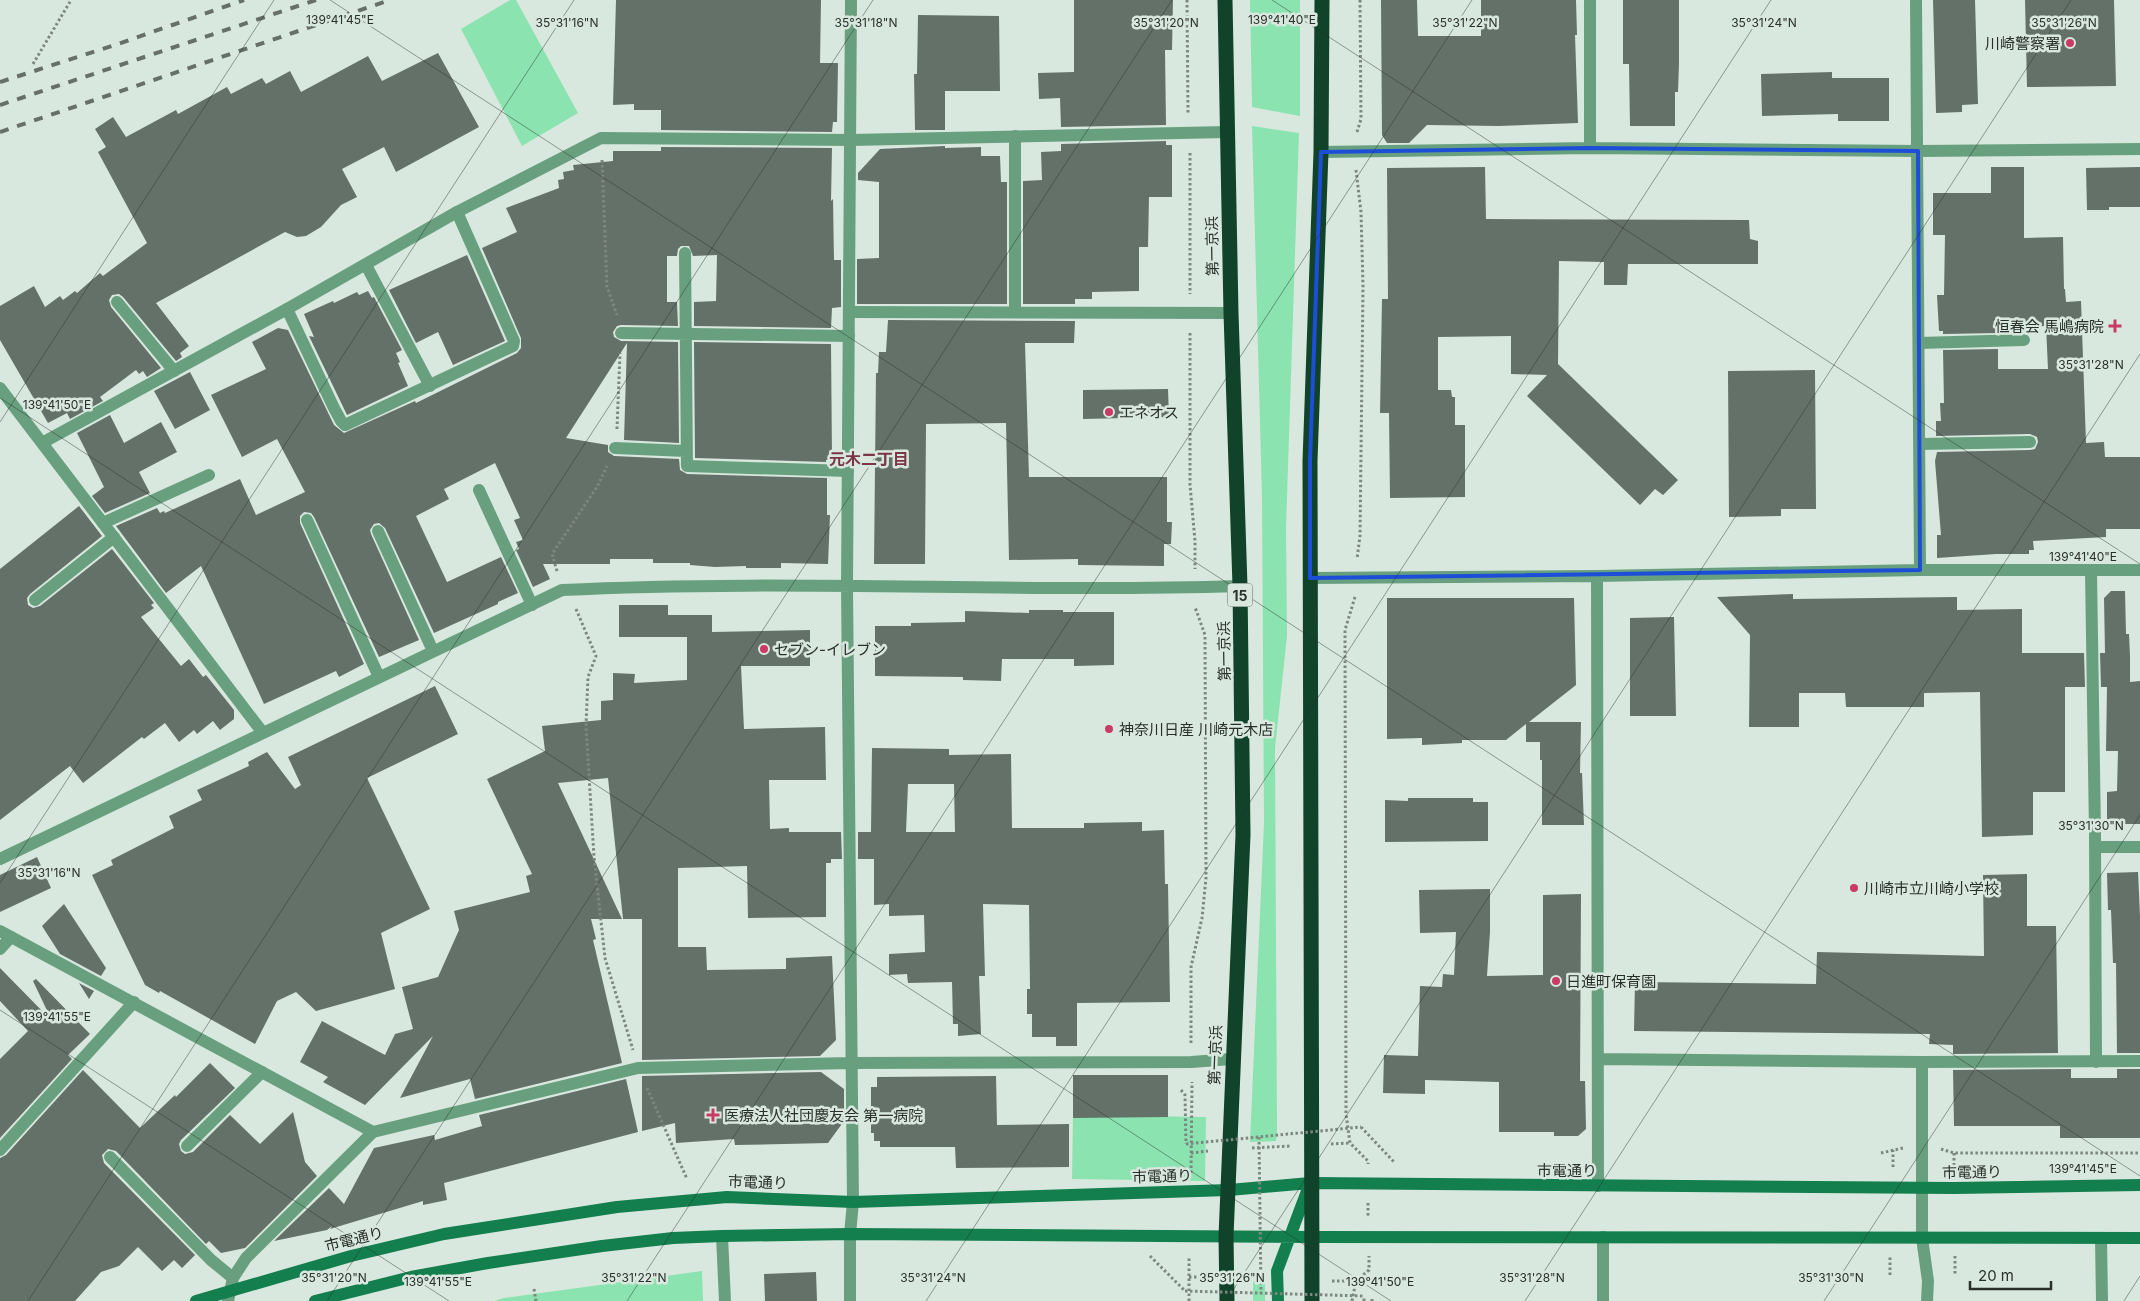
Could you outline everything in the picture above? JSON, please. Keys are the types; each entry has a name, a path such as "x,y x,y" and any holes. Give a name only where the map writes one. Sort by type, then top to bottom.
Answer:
{"highway":[{"name":"第一京浜","path":"1224,0 1231,313 1240,586 1243,835 1232,1059 1226,1236 1227,1301"},
{"path":"1312,1301 1310,1183 1310,461 1321,152 1322,0"}],"main road":[{"name":"市電通り","path":"196,1301 229,1296 351,1256 444,1234 617,1207 727,1196 853,1202 1229,1190 1310,1183 1892,1188 2140,1185"},
{"path":"1278,1301 1277,1271 1310,1183"},
{"path":"315,1301 412,1277 488,1263 602,1246 673,1238 722,1236 850,1234 1312,1237 2140,1238"}],"street":[{"path":"850,1301 850,1234 853,1202 850,1063 847,586 852,0"},
{"path":"1590,0 1590,148"},
{"path":"1916,0 1920,570"},
{"path":"42,442 287,309 457,212 601,138 851,140 1227,132"},
{"path":"1015,136 1015,312"},
{"path":"1321,152 1590,148 1918,151 2140,149"},
{"path":"287,309 334,408 341,421 345,424 513,346 514,341 457,212"},
{"path":"685,253 687,466 848,471"},
{"path":"366,265 430,386"},
{"path":"117,302 174,371"},
{"path":"849,312 1231,313"},
{"path":"621,333 849,336"},
{"path":"1919,343 2024,340"},
{"path":"0,388 263,733"},
{"path":"1920,444 2030,442"},
{"path":"615,448 686,451"},
{"path":"103,522 209,476"},
{"path":"479,490 532,605"},
{"path":"307,520 379,677"},
{"path":"378,531 433,651"},
{"path":"35,600 114,537"},
{"path":"1310,578 1597,576 1920,570 2140,570"},
{"path":"2091,571 2096,1062"},
{"path":"1597,576 1598,1186"},
{"path":"0,859 562,590 847,586 1240,586"},
{"path":"2095,847 2140,847"},
{"path":"0,948 6,934 373,1132"},
{"path":"0,1150 134,1002"},
{"path":"229,1296 233,1278 246,1258 373,1132 638,1068 850,1063 1191,1062 1232,1059"},
{"path":"1598,1059 1922,1062 2140,1061"},
{"path":"1922,1062 1922,1238 1928,1281 1927,1301"},
{"path":"187,1146 262,1072"},
{"path":"110,1158 211,1260 233,1278"},
{"path":"722,1236 725,1301"},
{"path":"1603,1237 1603,1301"},
{"path":"2101,1238 2102,1301"}],"path":[{"path":"33,64 71,0"},
{"path":"1187,0 1187,108"},
{"path":"1357,133 1361,119 1360,0"},
{"path":"601,138 607,287 620,323 621,333 615,448 597,487 552,554 562,590 576,608 596,656 588,677 586,726 594,857 605,958 638,1068 687,1179"},
{"path":"1190,152 1190,485 1195,541 1195,571"},
{"path":"1356,172 1361,212 1363,286 1360,536 1356,566"},
{"path":"1357,590 1345,630 1346,1114 1350,1143 1368,1161"},
{"path":"1195,606 1206,635 1206,878 1202,918 1191,967 1191,1153 1350,1143"},
{"path":"1181,1090 1184,1095 1186,1144 1361,1127 1393,1162 1401,1165"},
{"path":"1259,1137 1261,1293"},
{"path":"1881,1153 1907,1148"},
{"path":"1936,1148 1954,1153 2140,1153"},
{"path":"1892,1188 1893,1150"},
{"path":"1954,1153 1954,1188"},
{"path":"1890,1275 1891,1238"},
{"path":"1955,1238 1955,1276"},
{"path":"1149,1255 1185,1291 1364,1296 1364,1301"},
{"path":"1352,1301 1356,1281 1369,1270"},
{"path":"1189,1301 1189,1277 1200,1277"},
{"path":"534,1289 536,1301"}],"highlighted area":[{"path":"1590,148 1918,151 1920,570 1310,578 1310,461 1321,152"}],"green space":[{"path":"510,0 516,0 578,113 522,146 461,29"},
{"path":"1250,0 1300,0 1300,116 1252,107"},
{"path":"1252,126 1299,133 1286,528 1287,636 1275,748 1277,1129 1276,1141 1250,1142 1264,822 1262,497"},
{"path":"1073,1115 1206,1117 1205,1181 1072,1179"},
{"path":"702,1271 703,1301 494,1301 504,1298"},
{"path":"1253,1281 1265,1282 1265,1301 1253,1301"}],"building":[{"path":"616,0 821,0 820,63 838,63 837,122 833,122 832,132 661,130 661,110 634,110 634,104 613,105"},
{"path":"1074,0 1173,0 1172,50 1165,50 1166,125 1061,127 1060,98 1039,99 1038,73 1074,72"},
{"path":"1381,0 1417,0 1418,36 1481,36 1481,0 1576,0 1577,35 1575,35 1578,123 1499,126 1427,125 1409,143 1387,143 1382,135"},
{"path":"1623,0 1679,0 1679,63 1678,92 1675,92 1675,126 1630,126 1629,64 1623,64"},
{"path":"1933,0 1975,0 1978,104 1962,105 1962,112 1936,113"},
{"name":"川崎警察署","path":"2025,0 2114,0 2116,86 2027,87"},
{"path":"918,15 999,16 1000,91 945,91 945,130 915,130 914,74 917,74"},
{"path":"438,53 479,127 396,172 384,147 342,169 357,197 341,205 321,227 306,236 297,237 285,232 156,303 189,346 180,353 182,357 176,361 123,297 119,294 112,295 109,300 111,307 161,368 147,377 143,371 139,374 136,370 100,397 103,401 70,419 67,413 48,423 0,340 0,306 34,286 45,307 60,296 63,300 75,291 77,293 100,273 103,276 147,243 98,152 106,147 95,129 113,117 126,137 176,110 178,114 227,87 231,94 262,78 266,84 290,71 301,92 368,56 382,81"},
{"path":"1832,72 1832,78 1889,78 1889,121 1838,121 1838,114 1762,116 1761,74"},
{"path":"1166,141 1166,145 1172,145 1172,197 1149,197 1148,247 1139,247 1139,291 1092,292 1092,299 1075,299 1075,304 1023,304 1023,181 1042,180 1041,152 1061,151 1061,144"},
{"path":"945,146 945,148 981,147 981,156 1000,156 1001,182 1007,182 1007,304 857,304 857,259 879,258 879,182 858,180 858,173 880,149"},
{"path":"661,147 832,148 831,201 833,199 834,260 841,260 841,307 832,308 831,328 694,326 694,302 716,301 717,255 693,256 689,246 681,246 678,249 677,256 667,256 667,302 677,302 678,326 621,325 617,326 613,332 614,337 621,341 678,342 679,443 624,440 627,343 566,438 608,445 608,452 614,456 679,459 680,470 687,474 827,478 827,515 830,515 828,564 781,563 781,568 746,568 746,566 715,567 690,565 690,563 653,563 653,559 610,559 610,564 543,564 550,579 533,587 516,550 519,549 516,542 523,540 514,520 520,518 495,463 444,489 449,499 416,516 447,582 501,557 518,593 434,633 385,528 379,523 374,524 370,530 371,534 419,640 379,657 314,517 311,513 304,512 300,516 300,523 364,664 339,677 336,671 264,704 201,566 166,593 116,526 157,508 160,513 164,511 165,513 240,479 256,515 305,492 277,439 242,457 211,395 266,369 252,342 278,328 288,330 334,425 344,433 415,401 416,403 517,353 521,348 521,338 482,248 517,232 506,208 559,188 558,180 564,179 563,172 574,170 573,165 613,161 613,151 661,151"},
{"path":"1485,167 1486,219 1749,220 1750,239 1758,241 1758,264 1628,264 1627,285 1604,285 1604,262 1559,261 1558,364 1678,480 1663,495 1655,489 1640,505 1527,396 1547,375 1511,374 1511,336 1438,337 1438,390 1451,390 1452,397 1455,397 1455,425 1465,425 1465,497 1390,498 1389,413 1380,413 1382,299 1388,299 1387,168"},
{"path":"1991,167 2024,167 2024,238 2063,237 2066,302 2081,301 2086,443 2104,442 2105,457 2140,457 2140,529 2106,529 2106,537 2033,541 2034,550 2029,550 2029,554 1937,558 1937,535 1941,535 1935,461 1937,452 2030,450 2035,449 2038,442 2037,437 2030,434 1936,436 1936,421 1941,421 1940,403 1944,403 1943,350 1998,349 1998,369 2048,369 2046,326 1998,327 1998,333 1943,334 1943,331 1939,331 1937,295 1944,295 1945,235 1933,235 1933,193 1991,193"},
{"path":"2140,167 2140,207 2109,207 2109,210 2087,210 2086,168"},
{"path":"467,255 505,341 453,365 438,332 416,343 389,290"},
{"path":"368,291 372,298 374,297 402,350 396,353 400,362 398,363 408,386 347,415 309,336 314,337 304,314 357,292 359,295"},
{"path":"888,320 1075,321 1074,343 1025,343 1029,477 1167,477 1167,522 1172,522 1171,544 1164,544 1164,566 1078,565 1078,559 1009,560 1006,423 926,424 925,564 874,564 876,373 878,373 879,352 886,352"},
{"path":"694,342 831,344 832,459 826,460 826,462 695,458"},
{"path":"1815,370 1816,509 1781,509 1781,516 1729,517 1728,371"},
{"path":"190,372 210,410 175,429 154,391"},
{"path":"1168,389 1169,417 1083,419 1083,390"},
{"path":"110,415 124,443 161,422 177,452 139,472 150,493 105,513 92,496 104,487 77,433"},
{"path":"79,506 102,536 30,594 27,598 28,605 33,608 40,606 112,549 154,603 151,605 154,608 141,617 181,666 189,659 203,677 206,675 234,710 234,719 220,730 213,721 197,734 194,730 179,742 165,723 144,739 142,737 83,783 70,766 0,820 0,569"},
{"path":"2111,591 2125,591 2126,634 2129,634 2130,682 2140,681 2140,824 2107,824 2107,792 2117,791 2118,751 2106,751 2107,687 2101,687 2100,653 2105,653 2104,598"},
{"path":"1793,594 1793,599 1957,597 1957,610 2022,609 2022,653 2084,653 2085,687 2065,687 2065,792 2033,792 2033,835 1982,837 1980,692 1924,693 1924,707 1846,707 1845,693 1799,693 1799,727 1749,727 1750,635 1717,597"},
{"path":"1387,598 1574,598 1576,685 1529,722 1581,722 1580,773 1582,773 1584,825 1542,825 1542,760 1540,760 1540,742 1526,742 1526,724 1506,740 1462,740 1462,743 1422,745 1422,738 1387,739"},
{"path":"619,605 668,605 668,615 712,615 712,632 810,630 810,666 741,666 744,729 825,727 826,780 769,780 770,829 789,828 789,832 841,832 842,859 831,859 831,863 826,863 826,917 748,918 747,866 678,868 678,947 706,947 707,970 786,969 786,958 832,956 836,1040 820,1056 642,1060 642,919 623,919 608,778 558,783 622,919 591,919 596,939 593,940 622,1063 475,1099 470,1079 400,1098 433,1036 365,1105 323,1082 328,1077 300,1062 322,1021 385,1055 395,1034 413,1029 402,987 438,977 459,930 454,911 530,892 526,876 532,874 487,779 545,751 542,726 601,720 601,701 613,700 613,673 635,674 634,683 687,680 687,637 619,637"},
{"path":"1029,610 1114,612 1114,665 1074,666 1074,659 1002,659 1001,681 963,680 963,677 875,676 875,626 911,626 911,623 965,622 965,611 1029,613"},
{"path":"1674,617 1676,716 1630,716 1630,618"},
{"path":"435,686 458,734 367,778 430,909 381,933 395,989 316,1011 296,992 277,1001 255,1044 160,991 159,993 145,985 92,875 113,865 111,860 174,828 169,816 202,800 197,790 249,766 248,762 267,752 295,789 301,785 288,757"},
{"path":"872,748 949,749 949,755 1011,754 1012,828 1084,828 1084,823 1142,822 1142,831 1164,830 1165,884 1168,884 1170,1002 1077,1003 1077,1046 1056,1046 1056,1037 1032,1037 1032,1014 1027,1014 1027,989 1030,989 1029,905 983,904 985,976 979,976 981,1034 958,1036 958,1024 953,1024 952,982 908,983 907,974 889,975 889,954 925,952 924,915 889,916 889,904 874,905 874,859 858,859 858,832 871,832","holes":["908,784 954,784 955,832 906,832"]},
{"path":"1408,798 1473,798 1473,802 1488,802 1488,841 1385,842 1385,800 1408,801"},
{"path":"37,857 51,888 0,912 0,875"},
{"path":"2138,872 2140,916 2140,1053 2117,1053 2116,963 2113,963 2111,910 2108,910 2107,873"},
{"path":"2027,874 2027,926 2056,926 2058,1053 1953,1054 1953,1045 1929,1044 1930,1034 1634,1031 1635,982 1816,984 1817,952 1984,956 1983,875"},
{"path":"1490,889 1487,976 1543,975 1543,895 1581,894 1580,1081 1585,1081 1586,1129 1578,1136 1554,1136 1554,1132 1499,1132 1499,1082 1425,1080 1425,1094 1383,1093 1384,1055 1418,1056 1420,986 1442,987 1443,974 1454,975 1456,932 1420,933 1419,890"},
{"path":"64,904 106,968 101,976 60,954 42,926"},
{"path":"0,968 52,1021 33,981 36,979 90,1034 68,1055 72,1059 0,1138 0,1059 28,1031 0,1001"},
{"path":"79,983 94,991 89,999"},
{"path":"210,1063 235,1088 181,1140 179,1144 181,1151 185,1154 193,1152 230,1115 260,1144 293,1112 305,1162 317,1176 245,1248 221,1253 209,1241 206,1244 116,1151 108,1149 102,1155 104,1163 195,1255 182,1268 174,1260 162,1271 138,1247 119,1266 101,1272 75,1301 0,1301 0,1158 6,1155 83,1070 140,1128 175,1095 176,1097"},
{"path":"2071,1069 2071,1078 2117,1078 2117,1069 2140,1069 2140,1138 2060,1138 2060,1126 1954,1126 1953,1070"},
{"path":"821,1072 844,1089 844,1121 828,1143 735,1145 734,1139 676,1143 675,1123 642,1131 642,1076"},
{"path":"1073,1075 1168,1075 1168,1117 1073,1118"},
{"path":"996,1076 997,1125 1069,1124 1069,1167 956,1168 955,1147 880,1147 880,1141 874,1141 874,1133 871,1133 871,1087 877,1087 877,1077"},
{"path":"626,1079 638,1132 444,1183 447,1200 423,1205 423,1201 330,1229 332,1226 327,1230 274,1241 329,1188 344,1204 374,1148 434,1135 435,1140 482,1126 479,1115"},
{"path":"816,1272 817,1301 765,1301 764,1274"}],"railway":[{"path":"0,82 115,45 244,0"},
{"path":"0,105 316,0"},
{"path":"0,132 390,0"}],"place":[{"name":"川崎警察署","path":"2070,43"},
{"name":"恒春会 馬嶋病院","path":"2115,326"},
{"name":"エネオス","path":"1109,412"},
{"name":"セブン-イレブン","path":"764,649"},
{"name":"神奈川日産 川崎元木店","path":"1109,729"},
{"name":"川崎市立川崎小学校","path":"1854,888"},
{"name":"日進町保育園","path":"1556,981"},
{"name":"医療法人社団慶友会 第一病院","path":"713,1115"}],"district":[{"name":"元木二丁目","path":"869,459"}]}
